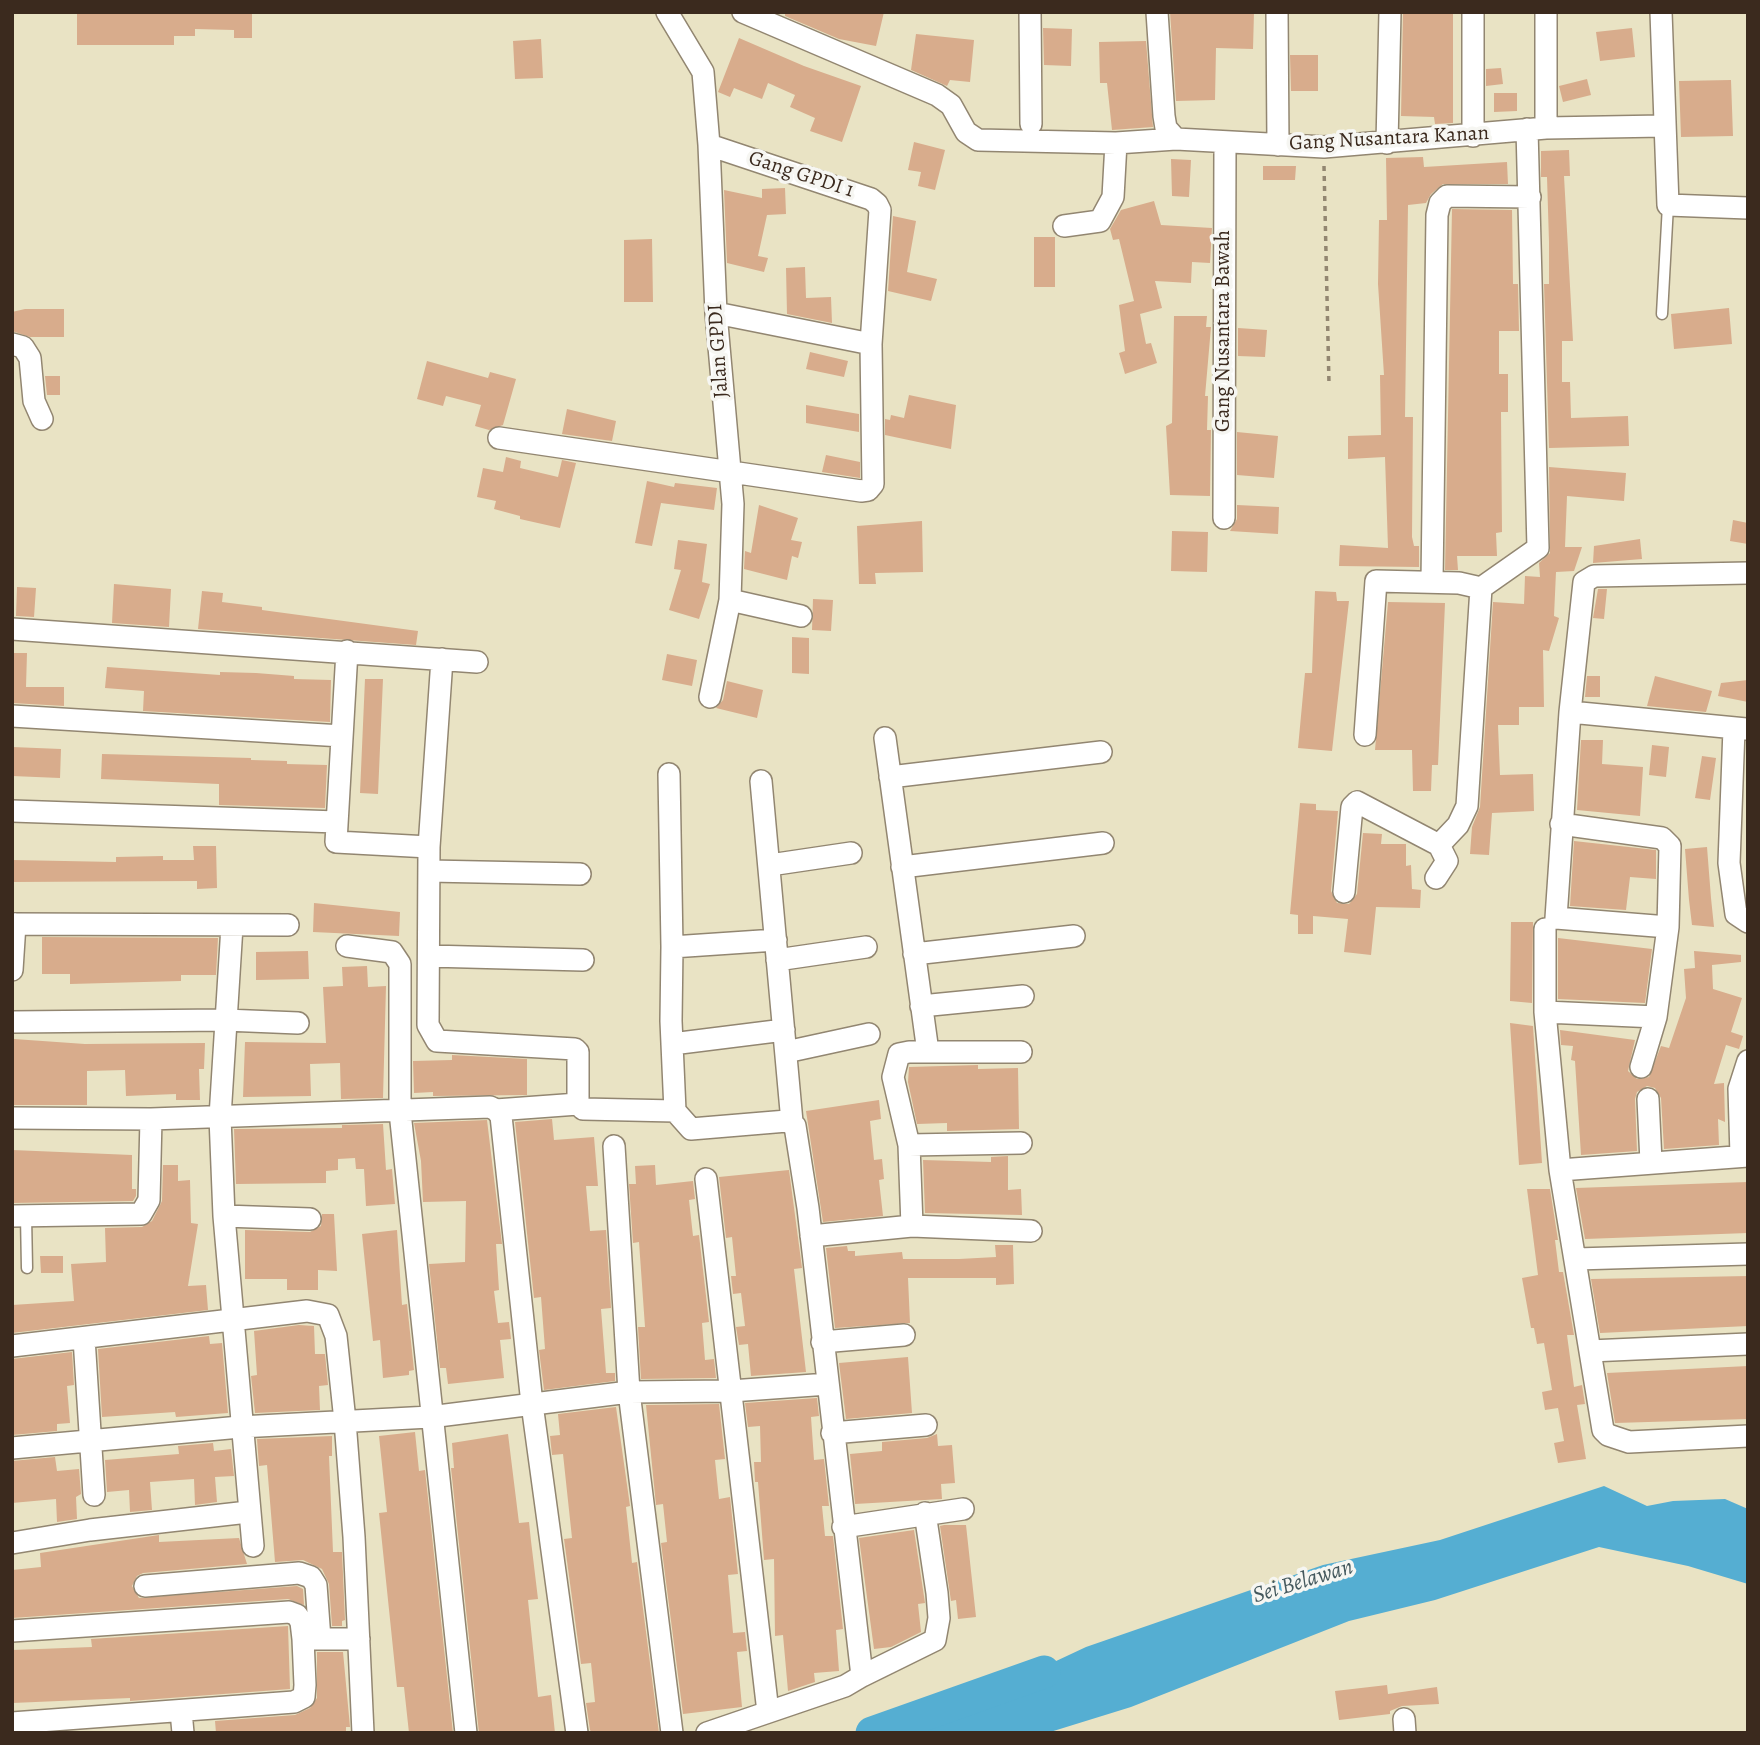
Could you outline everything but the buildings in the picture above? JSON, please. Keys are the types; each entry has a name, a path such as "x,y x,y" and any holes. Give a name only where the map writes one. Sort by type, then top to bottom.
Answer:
{"street":[{"name":"Jalan GPDI","path":"667,12 703,72 709,145 716,313 733,535 730,600 710,697"},
{"name":"Gang Nusantara Kanan","path":"743,12 937,95 951,105 966,132 978,140 1116,143 1176,139 1324,147 1537,129 1663,126"},
{"path":"1030,12 1031,124"},
{"path":"1157,12 1164,116 1166,128 1176,139"},
{"path":"1277,12 1278,145"},
{"path":"1387,143 1390,12"},
{"path":"1472,12 1473,136"},
{"path":"1365,735 1373,587 1376,581 1432,581 1481,588 1535,552 1538,544 1532,391 1530,197 1546,12"},
{"path":"1661,12 1663,126 1668,205 1748,208"},
{"path":"1065,226 1100,221 1113,197 1116,143"},
{"name":"Gang Nusantara Bawah","path":"1224,519 1225,143"},
{"name":"Gang GPDI 1","path":"709,145 871,198 877,204 880,210 872,344"},
{"path":"1432,581 1437,215 1440,203 1447,196 1530,197"},
{"path":"499,438 729,474 868,490 873,484 875,468 872,344 716,313"},
{"path":"12,344 23,347 30,358 34,401 42,419"},
{"path":"1668,926 1556,918 1570,712 1584,582 1594,576 1748,573"},
{"path":"1436,878 1447,862 1448,836 1468,799 1481,588"},
{"path":"730,600 801,616"},
{"path":"12,629 477,662"},
{"path":"347,651 336,842 429,846"},
{"path":"442,659 429,846 428,1025 437,1041 575,1049 578,1052 579,1104 583,1109 675,1111"},
{"path":"1570,712 1741,729 1729,863 1736,914 1748,922"},
{"path":"12,716 342,736"},
{"path":"885,738 928,1052"},
{"path":"891,777 1101,752"},
{"path":"669,774 675,1111 681,1122 691,1129 792,1122"},
{"path":"761,781 792,1122 799,1143 811,1236 862,1676"},
{"path":"1344,892 1352,807 1357,802 1448,836"},
{"path":"12,811 337,822"},
{"path":"1561,824 1662,838 1670,846 1668,926 1656,1017 1641,1068"},
{"path":"902,867 1103,843"},
{"path":"770,865 851,853"},
{"path":"429,871 580,874"},
{"path":"12,970 14,924 288,925"},
{"path":"232,926 220,1117 224,1216 240,1427 253,1546"},
{"path":"1545,929 1545,1012 1560,1170 1601,1423 1608,1435 1629,1442 1748,1436"},
{"path":"914,954 1074,936"},
{"path":"347,946 392,952 400,964 400,1112 430,1417 466,1733"},
{"path":"672,947 776,950 866,947"},
{"path":"429,956 583,960"},
{"path":"921,1006 1023,996"},
{"path":"1545,1012 1656,1017"},
{"path":"12,1023 225,1020 298,1023"},
{"path":"672,1044 784,1030"},
{"path":"786,1052 869,1034"},
{"path":"912,1226 908,1145 893,1077 899,1054 1021,1052"},
{"path":"1560,1170 1744,1156 1739,1089 1748,1061"},
{"path":"1648,1100 1651,1162"},
{"path":"496,1110 579,1104"},
{"path":"12,1118 151,1119 490,1107 496,1110 501,1116 532,1404 577,1733"},
{"path":"19,1216 141,1214 149,1200 151,1119"},
{"path":"908,1145 1021,1143"},
{"path":"614,1146 629,1392 672,1733"},
{"path":"706,1179 768,1712"},
{"path":"224,1216 310,1219"},
{"path":"811,1236 912,1226 1031,1231"},
{"path":"1576,1259 1748,1254"},
{"path":"12,1346 234,1322 307,1311 328,1315 336,1336 345,1421 363,1733"},
{"path":"822,1342 904,1335"},
{"path":"84,1338 94,1495"},
{"path":"1590,1351 1748,1344"},
{"path":"12,1448 240,1427 430,1417 629,1392 731,1391 828,1384"},
{"path":"832,1433 926,1425"},
{"path":"843,1527 963,1508"},
{"path":"12,1543 90,1530 248,1512"},
{"path":"707,1733 845,1686 935,1640 939,1618 925,1513"},
{"path":"12,1723 43,1726 295,1702 304,1696 316,1585 311,1577 299,1573 145,1586"},
{"path":"12,1631 289,1612 298,1615 311,1639"},
{"path":"311,1639 359,1639"},
{"path":"181,1711 183,1733"}],"lane":[{"path":"1662,314 1668,205"},
{"path":"19,1216 27,1268"}],"path":[{"path":"1324,147 1329,384"}],"water":[{"path":"1604,1486 1647,1506 1673,1501 1725,1499 1748,1509 1748,1584 1688,1566 1599,1547 1435,1600 1349,1621 1131,1707 1047,1733 881,1733 990,1692 1086,1647 1323,1565 1440,1540"}],"waterway":[{"name":"Sei Belawan","path":"872,1733 1044,1672"}]}
